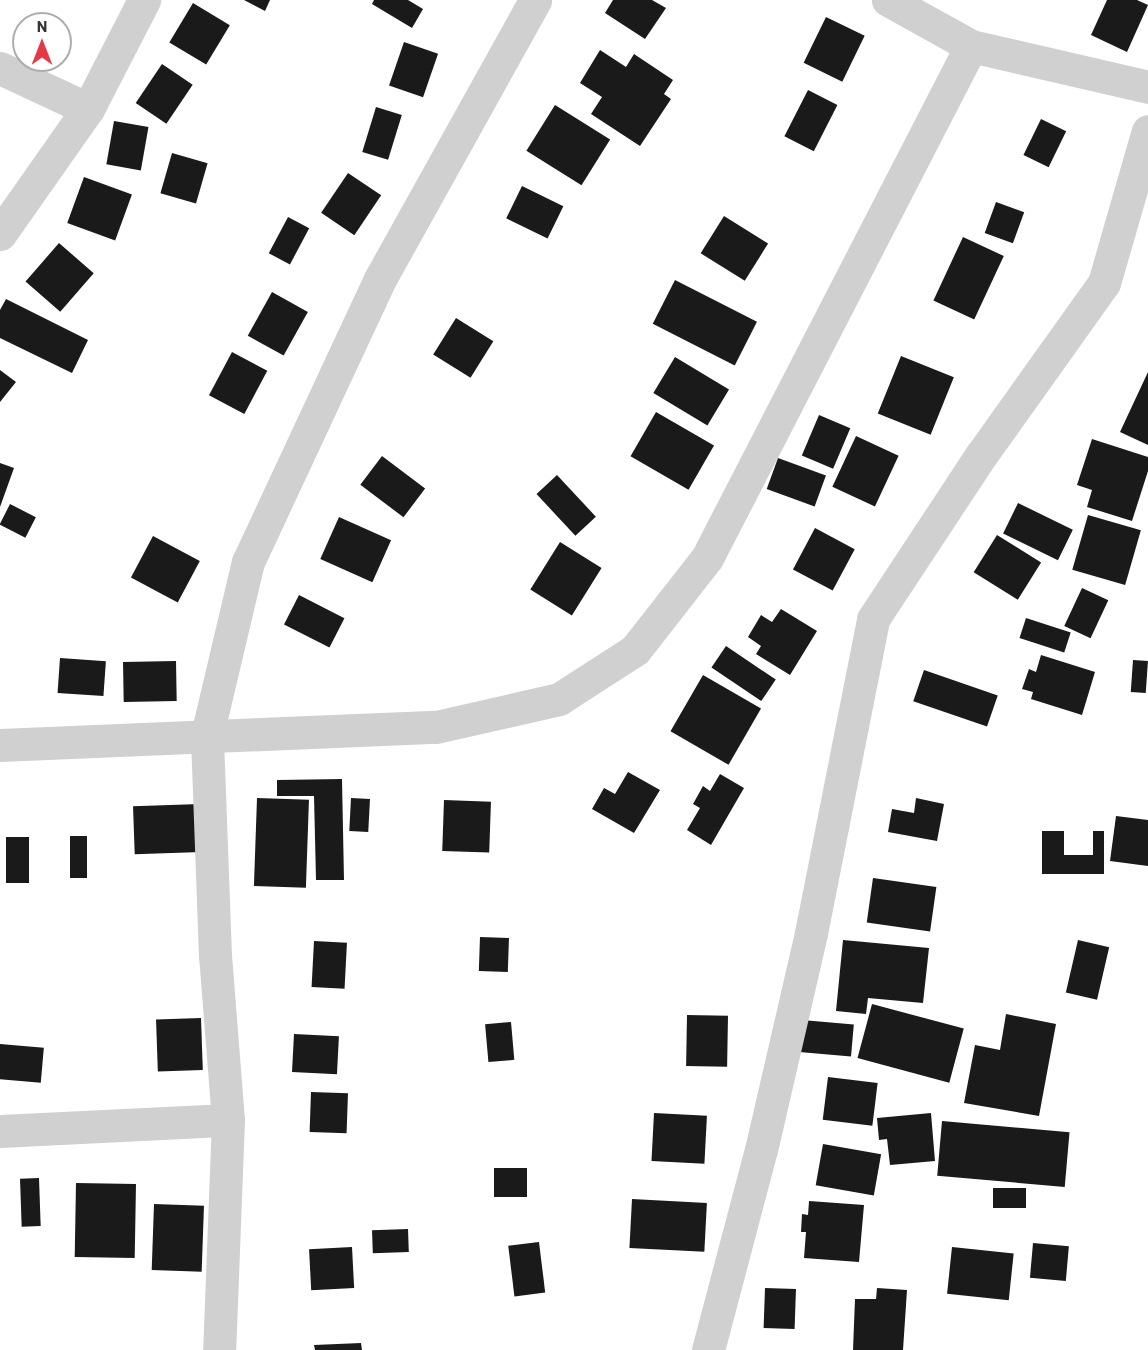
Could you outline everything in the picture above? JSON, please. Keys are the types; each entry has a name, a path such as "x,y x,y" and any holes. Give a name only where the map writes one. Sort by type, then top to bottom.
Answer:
{"street":[{"path":"0,234 88,110 144,0"},
{"path":"219,1350 228,1120 215,956 207,735 248,562 298,448 380,279 535,0"},
{"path":"888,0 971,46 1148,87"},
{"path":"0,746 207,735 436,727 559,699 635,650 707,558 971,46"},
{"path":"0,68 88,110"},
{"path":"708,1350 761,1150 808,944 873,619 982,454 1104,283 1148,130"},
{"path":"0,1131 228,1120"}],"building":[{"path":"244,0 270,0 265,11"},
{"path":"374,0 408,0 423,9 412,28 372,4"},
{"path":"613,0 652,0 666,8 645,39 605,13"},
{"path":"1107,0 1137,0 1148,5 1127,52 1091,35"},
{"path":"193,3 230,25 206,65 169,42"},
{"path":"826,17 865,36 842,82 804,63"},
{"path":"404,42 438,54 423,97 389,85"},
{"path":"600,50 626,67 634,54 673,80 664,94 671,99 640,146 591,114 602,97 580,83"},
{"path":"162,64 193,85 166,124 136,103"},
{"path":"808,90 837,105 814,151 784,136"},
{"path":"555,105 610,139 582,185 526,151"},
{"path":"376,107 402,115 388,160 362,152"},
{"path":"1041,119 1066,131 1049,167 1023,155"},
{"path":"114,121 148,127 141,170 106,164"},
{"path":"172,153 208,163 196,204 160,193"},
{"path":"348,173 381,195 354,235 321,213"},
{"path":"84,177 132,194 115,240 67,223"},
{"path":"522,186 563,206 548,239 506,218"},
{"path":"996,202 1024,212 1013,243 985,233"},
{"path":"724,216 768,244 745,281 701,253"},
{"path":"288,217 309,228 290,264 269,253"},
{"path":"963,237 1004,256 974,319 933,300"},
{"path":"59,243 94,273 60,312 26,281"},
{"path":"675,280 757,322 735,365 653,324"},
{"path":"272,292 308,312 284,356 248,336"},
{"path":"6,299 88,340 72,373 0,338 0,310"},
{"path":"456,318 493,341 471,378 433,354"},
{"path":"232,352 267,371 244,414 209,395"},
{"path":"901,356 954,377 931,435 878,413"},
{"path":"675,357 729,389 707,425 653,393"},
{"path":"0,370 16,382 0,402"},
{"path":"1148,372 1148,445 1120,432"},
{"path":"656,412 714,445 689,490 630,456"},
{"path":"819,415 850,428 833,469 802,456"},
{"path":"856,436 899,456 875,507 832,487"},
{"path":"1092,439 1148,457 1148,471 1132,521 1087,507 1092,490 1077,485"},
{"path":"382,456 425,488 403,517 360,485"},
{"path":"778,458 826,475 815,506 767,489"},
{"path":"0,463 14,468 0,507"},
{"path":"557,475 596,517 575,536 537,494"},
{"path":"1018,503 1073,530 1058,560 1003,534"},
{"path":"10,504 36,517 25,538 0,525"},
{"path":"1088,515 1141,530 1125,585 1072,570"},
{"path":"339,517 391,540 372,582 320,559"},
{"path":"815,528 855,549 833,591 793,569"},
{"path":"997,535 1041,563 1018,600 974,572"},
{"path":"153,536 200,561 178,602 131,577"},
{"path":"560,542 602,568 572,615 530,589"},
{"path":"1082,588 1108,600 1091,638 1064,626"},
{"path":"299,595 344,618 329,648 284,624"},
{"path":"781,609 817,631 790,675 756,654 761,646 748,637 761,615 772,622"},
{"path":"1026,618 1071,633 1064,652 1020,638"},
{"path":"726,646 776,680 761,701 711,668"},
{"path":"1041,655 1095,672 1082,715 1031,699 1033,692 1022,689 1029,669 1036,672"},
{"path":"60,658 106,661 103,696 58,693"},
{"path":"1133,660 1148,661 1146,693 1131,692"},
{"path":"176,661 177,701 124,702 123,662"},
{"path":"924,670 998,695 987,727 913,701"},
{"path":"703,675 761,708 729,765 670,731"},
{"path":"628,772 660,790 634,833 592,809 604,788 615,794"},
{"path":"720,774 744,788 711,845 687,830 700,808 693,804 703,786 710,791"},
{"path":"342,779 344,880 316,880 314,796 277,796 277,780"},
{"path":"257,798 309,800 306,888 254,886"},
{"path":"351,798 370,799 368,832 349,831"},
{"path":"916,798 944,804 937,841 888,832 892,809 914,813"},
{"path":"444,800 491,802 489,853 442,851"},
{"path":"200,804 202,852 135,854 133,806"},
{"path":"1116,816 1148,820 1148,866 1110,861"},
{"path":"1042,831 1064,831 1064,855 1093,855 1093,831 1104,831 1104,874 1042,874"},
{"path":"70,836 87,836 87,878 70,878"},
{"path":"6,837 29,837 29,883 6,883"},
{"path":"873,878 936,887 930,931 867,923"},
{"path":"480,937 509,938 508,972 479,971"},
{"path":"843,940 929,948 923,1003 868,998 866,1014 836,1011"},
{"path":"1078,940 1109,947 1097,1000 1066,993"},
{"path":"314,941 347,943 345,989 312,987"},
{"path":"872,1004 964,1029 949,1083 858,1058"},
{"path":"1006,1014 1056,1024 1039,1116 964,1103 975,1045 1000,1050"},
{"path":"687,1015 728,1016 727,1067 686,1066"},
{"path":"201,1018 203,1070 158,1072 156,1020"},
{"path":"802,1020 854,1025 851,1056 799,1052"},
{"path":"511,1022 514,1060 488,1062 485,1024"},
{"path":"294,1034 339,1036 337,1074 292,1072"},
{"path":"0,1044 44,1048 41,1083 0,1079"},
{"path":"828,1077 878,1083 872,1126 823,1120"},
{"path":"311,1092 348,1093 347,1133 310,1132"},
{"path":"654,1113 707,1116 704,1164 651,1161"},
{"path":"931,1113 935,1161 890,1165 887,1139 879,1140 877,1118"},
{"path":"942,1121 1070,1132 1065,1187 937,1176"},
{"path":"823,1144 881,1154 874,1196 816,1185"},
{"path":"494,1168 527,1168 527,1197 494,1197"},
{"path":"39,1178 41,1226 22,1227 20,1179"},
{"path":"76,1183 136,1184 135,1258 75,1257"},
{"path":"993,1188 1026,1188 1026,1208 993,1208"},
{"path":"632,1199 707,1203 704,1252 629,1248"},
{"path":"809,1201 864,1205 859,1262 804,1258 806,1232 801,1232 802,1214 808,1215"},
{"path":"154,1204 204,1206 202,1272 152,1270"},
{"path":"408,1229 409,1252 373,1253 372,1230"},
{"path":"539,1242 545,1293 514,1296 508,1246"},
{"path":"1033,1243 1069,1246 1066,1281 1030,1278"},
{"path":"352,1247 354,1288 311,1290 309,1249"},
{"path":"952,1247 1014,1253 1009,1300 947,1294"},
{"path":"765,1288 796,1289 795,1329 764,1328"},
{"path":"877,1288 907,1290 903,1350 853,1350 855,1299 876,1299"},
{"path":"361,1343 362,1350 315,1350 314,1345"}]}
